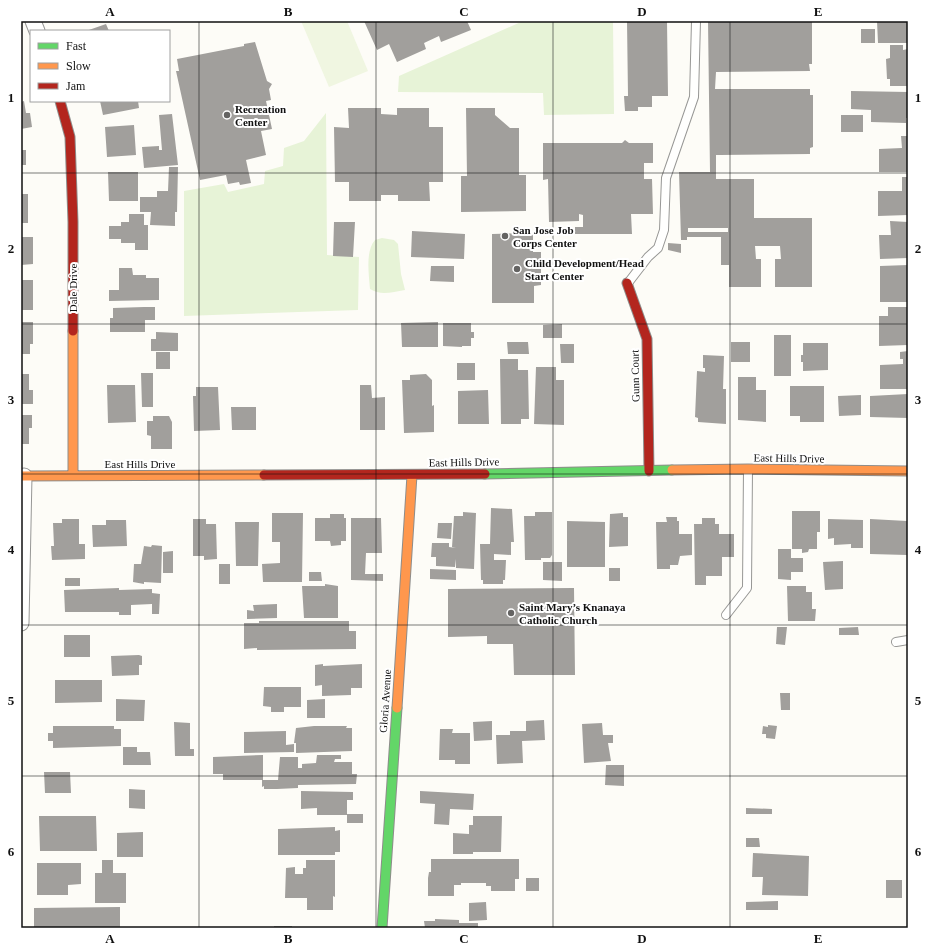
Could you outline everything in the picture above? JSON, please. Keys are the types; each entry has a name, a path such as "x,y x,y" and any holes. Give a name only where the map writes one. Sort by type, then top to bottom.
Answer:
{"street":[{"path":"32,21 36,30"},
{"name":"Dale Drive","path":"60,102 70,137 73,222 73,476"},
{"name":"Gunn Court","path":"627,283 647,339 649,471"},
{"name":"East Hills Drive","path":"22,476 412,475 748,469 908,471"},
{"name":"Gloria Avenue","path":"382,928 412,475"},
{"path":"21,624 22,476"}],"lane":[{"path":"627,283 648,257 658,248 664,230 666,178 694,97 696,21"},
{"path":"726,615 747,588 748,469"},
{"path":"896,642 908,640"}],"green space":[{"path":"301,21 347,21 368,71 329,87"},
{"path":"523,21 613,21 614,114 544,115 543,93 398,92 399,76"},
{"path":"326,113 327,255 359,257 358,310 184,316 184,191 224,184 228,192 264,184 265,171 283,166 284,148 304,141"},
{"path":"382,238 394,240 398,244 401,274 405,290 382,293 370,289 368,263 370,250 375,240"}],"building":[{"path":"364,21 467,21 471,30 441,42 439,36 424,43 426,49 397,62 389,44 377,50"},
{"path":"627,21 667,21 668,96 652,96 652,107 638,107 638,111 625,111 624,96 628,96"},
{"path":"708,21 812,21 812,64 809,64 810,71 716,72 715,89 810,89 810,95 813,95 813,147 810,148 810,154 716,155 716,179 754,179 754,218 812,218 812,287 775,287 775,259 781,259 780,246 755,246 756,259 761,259 761,287 729,287 729,265 721,265 721,237 687,237 687,240 681,240 679,172 710,172","holes":["688,228 728,228 728,232 688,232"]},
{"path":"877,21 908,21 908,43 878,43"},
{"path":"106,24 109,30 89,30"},
{"path":"861,29 875,29 875,43 861,43"},
{"name":"Recreation Center","path":"255,42 267,81 272,84 269,89 271,100 266,101 272,129 261,131 266,155 246,160 251,183 240,185 239,182 228,184 226,175 200,180 176,71 179,71 177,59 244,46 244,44"},
{"path":"890,45 903,45 903,50 908,49 908,86 890,86 890,79 887,79 886,59 890,58"},
{"path":"851,91 908,92 908,118 906,118 906,123 871,122 871,110 851,109"},
{"path":"24,101 26,113 30,113 32,127 21,129 21,102"},
{"path":"100,102 138,102 139,108 103,115"},
{"path":"348,108 381,108 381,114 397,115 397,108 429,108 429,127 443,127 443,182 429,182 430,201 398,201 398,195 381,195 381,201 349,201 349,182 335,182 334,127 349,128"},
{"path":"466,108 495,108 495,115 510,128 519,128 519,175 526,175 526,211 461,212 461,176 467,176"},
{"path":"172,114 178,165 144,168 142,147 159,146 159,150 162,150 159,115"},
{"path":"841,115 863,115 863,132 841,132"},
{"path":"134,125 136,155 107,157 105,127"},
{"path":"901,136 908,136 908,172 879,172 879,149 902,148"},
{"path":"625,140 629,143 653,143 653,163 644,163 644,179 652,179 653,214 631,214 632,234 575,234 575,227 583,227 583,215 579,214 579,221 549,222 548,179 543,180 543,143 622,143"},
{"path":"21,150 26,150 26,165 22,165 22,180 21,180"},
{"path":"169,167 178,167 177,212 175,212 175,226 150,225 151,212 140,212 140,197 157,197 157,191 168,191"},
{"path":"108,172 138,172 138,201 109,201"},
{"path":"902,177 908,177 908,215 878,216 878,191 902,191"},
{"path":"21,194 28,194 28,223 21,223"},
{"path":"129,214 144,214 144,225 148,225 148,250 135,250 135,243 121,243 121,239 109,239 109,226 121,226 121,222 129,222"},
{"path":"890,221 908,222 908,258 880,259 879,235 891,235"},
{"path":"334,222 355,222 353,257 333,256"},
{"path":"412,231 465,234 464,259 411,257"},
{"name":"Child Development/Head Start Center","path":"533,233 533,252 541,252 541,285 534,286 534,303 492,303 492,234"},
{"path":"21,237 33,237 33,264 21,265"},
{"path":"668,243 681,244 681,253 668,250"},
{"path":"908,265 908,302 880,302 880,266"},
{"path":"431,266 454,266 454,282 430,281"},
{"path":"119,268 132,268 133,275 146,275 146,278 159,278 159,300 109,301 109,290 119,290"},
{"path":"21,280 33,280 33,310 21,310"},
{"path":"155,307 155,320 145,320 145,332 110,332 110,318 113,318 113,308"},
{"path":"888,307 908,307 908,345 879,346 879,316 888,316"},
{"path":"22,322 33,322 33,344 30,344 30,354 21,354"},
{"path":"438,322 438,347 402,347 401,323"},
{"path":"443,323 471,323 471,332 474,332 474,338 471,338 471,346 443,346"},
{"path":"562,324 562,338 543,338 543,325"},
{"path":"156,332 178,333 178,351 151,351 151,339 156,339"},
{"path":"774,335 791,335 791,376 774,376"},
{"path":"507,342 528,342 529,354 508,354"},
{"path":"731,342 750,342 750,362 731,362"},
{"path":"803,343 828,343 828,370 803,371 801,355 803,355"},
{"path":"560,344 574,344 574,363 561,363"},
{"path":"908,351 908,389 880,389 880,365 903,364 903,359 900,359 900,352"},
{"path":"156,352 170,352 170,369 156,369"},
{"path":"703,355 724,356 723,389 726,389 726,424 698,422 698,418 695,417 697,371 705,372 705,368 703,368"},
{"path":"500,359 518,359 518,370 528,370 529,419 521,419 521,424 501,424"},
{"path":"457,363 475,363 475,380 457,380"},
{"path":"536,367 556,367 556,380 564,380 564,425 534,424"},
{"path":"141,373 153,373 153,407 142,407"},
{"path":"21,374 29,374 29,390 33,390 33,404 22,404 21,402"},
{"path":"426,374 432,380 434,432 404,433 402,380 410,380 410,375"},
{"path":"738,377 756,377 756,390 766,390 766,422 738,420"},
{"path":"107,385 135,385 136,422 108,423"},
{"path":"360,385 371,385 372,398 385,397 385,430 360,430"},
{"path":"790,386 824,386 824,422 800,422 800,416 790,416"},
{"path":"196,387 218,387 220,430 194,431 193,396 196,396"},
{"path":"488,390 489,424 458,424 458,391"},
{"path":"908,394 908,418 870,417 870,396"},
{"path":"861,395 861,415 839,416 838,396"},
{"path":"231,407 256,407 256,430 232,430"},
{"path":"21,415 32,415 32,428 29,428 29,444 21,444"},
{"path":"153,416 169,416 172,422 172,449 151,449 151,436 147,435 147,421 153,421"},
{"path":"491,508 512,509 514,542 511,542 511,555 494,554 494,560 506,560 505,580 503,580 503,584 483,584 483,580 481,580 480,544 490,544"},
{"path":"792,511 820,511 820,532 817,532 817,549 809,549 808,552 802,553 802,549 792,549"},
{"path":"463,512 476,513 474,569 456,568 456,559 455,567 436,566 436,557 431,557 432,543 449,543 449,547 456,548 452,547 454,516 463,516"},
{"path":"535,512 552,512 552,555 550,558 541,558 541,560 525,560 524,516 535,516"},
{"path":"272,513 303,513 302,582 263,582 262,564 280,563 280,542 272,542"},
{"path":"623,513 623,517 628,517 628,546 609,547 610,514"},
{"path":"330,514 344,514 344,518 346,518 346,541 341,541 341,545 331,546 330,541 315,541 315,518 330,518"},
{"path":"666,517 677,517 677,521 679,521 679,534 692,534 692,555 680,556 678,565 670,565 670,569 657,569 656,522 667,522"},
{"path":"351,518 381,518 382,553 366,553 365,574 383,574 383,581 351,580"},
{"path":"702,518 715,518 715,524 719,524 719,534 734,534 734,557 722,557 722,576 706,576 706,585 695,585 694,524 702,524"},
{"path":"62,519 79,519 79,544 85,544 85,559 52,560 51,546 54,546 53,523 62,523"},
{"path":"193,519 206,519 206,524 216,524 217,559 204,560 204,556 193,556"},
{"path":"828,519 863,520 863,548 851,548 851,544 834,545 834,538 828,539"},
{"path":"870,519 907,521 907,555 870,554"},
{"path":"106,520 126,520 127,546 93,547 92,525 106,525"},
{"path":"567,521 605,522 605,567 567,567"},
{"path":"235,522 259,522 258,566 236,566"},
{"path":"438,523 452,523 451,539 437,538"},
{"path":"152,545 162,546 161,583 144,582 144,584 133,582 134,564 141,564 144,546 151,547"},
{"path":"778,549 791,549 791,558 803,558 803,572 791,572 791,580 778,579"},
{"path":"173,551 173,573 163,573 163,552"},
{"path":"843,561 843,589 825,590 823,562"},
{"path":"543,562 562,562 562,581 543,580"},
{"path":"219,564 230,564 230,584 219,584"},
{"path":"609,568 620,568 620,581 609,581"},
{"path":"430,569 456,570 456,580 430,579"},
{"path":"309,572 321,572 322,581 309,581"},
{"path":"65,578 80,578 80,586 65,586"},
{"path":"325,584 338,586 338,618 304,618 302,586 325,586"},
{"path":"787,586 806,586 806,592 812,592 812,609 816,609 815,621 788,621"},
{"path":"119,588 119,590 152,589 152,593 160,594 159,614 152,614 152,604 131,605 131,615 119,615 119,612 65,612 64,590"},
{"name":"Saint Mary’s Knanaya Catholic Church","path":"574,588 575,675 514,675 513,644 487,644 487,636 448,637 448,589"},
{"path":"277,604 277,618 247,619 247,610 254,611 253,605"},
{"path":"259,621 349,621 349,631 356,631 356,649 244,649 244,623 259,623"},
{"path":"777,627 787,627 785,645 776,644"},
{"path":"858,627 859,635 839,635 839,628"},
{"path":"64,635 90,635 90,657 64,657"},
{"path":"111,656 142,656 142,665 139,665 139,675 112,676"},
{"path":"323,664 323,666 362,664 362,688 351,688 351,695 322,696 322,685 315,686 315,665"},
{"path":"55,680 102,680 102,702 55,703"},
{"path":"264,687 301,687 301,707 284,707 284,712 271,712 271,707 263,706"},
{"path":"780,693 790,693 790,710 781,710"},
{"path":"116,699 145,700 144,721 116,721"},
{"path":"325,699 325,718 307,718 307,700"},
{"path":"544,720 545,740 522,741 523,763 497,764 496,735 510,735 510,731 526,731 526,721"},
{"path":"492,721 492,740 474,741 473,722"},
{"path":"174,722 190,723 190,749 194,749 194,756 175,756"},
{"path":"602,723 603,735 613,735 613,743 608,743 611,761 584,763 582,724"},
{"path":"768,725 777,726 775,739 766,738 766,734 762,734 763,726 768,727"},
{"path":"53,726 114,726 114,729 121,729 121,746 53,748 53,741 48,741 48,733 53,733"},
{"path":"314,726 347,726 346,728 352,728 352,751 296,753 296,743 294,743 296,728"},
{"path":"440,729 453,729 452,733 470,733 470,764 455,764 455,760 439,760"},
{"path":"286,731 286,745 294,744 294,752 244,753 244,732"},
{"path":"123,747 137,747 137,752 150,752 151,765 123,765"},
{"path":"263,755 263,780 223,780 223,774 213,774 213,757"},
{"path":"317,755 341,755 341,759 335,759 334,762 352,762 352,774 357,774 356,784 298,785 298,788 277,789 264,789 264,786 262,787 262,780 278,780 280,757 298,757 298,768 302,768 302,764 316,763"},
{"path":"606,765 624,765 624,786 605,785"},
{"path":"44,772 70,772 71,793 45,793"},
{"path":"129,789 145,790 145,809 129,808"},
{"path":"301,791 353,792 353,800 347,800 347,814 363,814 363,823 347,823 347,815 317,815 317,808 301,809"},
{"path":"420,791 474,794 473,810 450,809 449,825 434,824 435,804 420,803"},
{"path":"746,808 772,809 772,814 746,814"},
{"path":"39,816 96,816 97,851 40,851"},
{"path":"473,816 502,816 501,852 453,854 453,833 469,834 469,825 473,825"},
{"path":"335,827 335,831 340,830 340,852 335,852 335,855 278,855 278,829"},
{"path":"143,832 143,857 117,857 117,833"},
{"path":"746,838 759,838 760,847 746,847"},
{"path":"753,853 809,856 808,896 762,895 763,877 752,877"},
{"path":"431,859 519,859 519,879 515,879 515,891 491,891 491,886 486,886 486,883 461,883 461,885 454,885 454,896 428,896 428,878 429,872 431,872"},
{"path":"102,860 113,860 113,873 126,873 126,903 95,903 95,873 102,873"},
{"path":"306,860 335,860 335,897 333,896 333,910 307,910 307,898 285,898 286,868 295,867 295,874 303,874 303,868 306,868"},
{"path":"37,863 81,863 81,884 68,885 68,895 37,895"},
{"path":"526,878 539,878 539,891 526,891"},
{"path":"886,880 902,880 902,898 886,898"},
{"path":"778,901 778,910 746,910 746,902"},
{"path":"486,902 487,920 469,921 469,903"},
{"path":"120,907 120,928 34,928 34,908"},
{"path":"435,919 459,920 459,923 478,923 478,928 425,928 424,921 435,921"},
{"path":"274,926 292,926 292,928 274,928"}],"traffic: fast":[{"path":"485,474 672,470"},
{"path":"382,928 397,708"}],"traffic: slow":[{"path":"73,331 73,476"},
{"path":"672,470 748,469 908,471"},
{"path":"21,476 264,475"},
{"path":"397,708 412,475"}],"traffic: jam":[{"path":"60,102 70,137 73,222 73,331"},
{"path":"627,283 647,339 649,471"},
{"path":"264,475 485,474"}],"place":[{"name":"Recreation Center","path":"227,115"},
{"name":"San Jose Job Corps Center","path":"505,236"},
{"name":"Child Development/Head Start Center","path":"517,269"},
{"name":"Saint Mary’s Knanaya Catholic Church","path":"511,613"}]}
